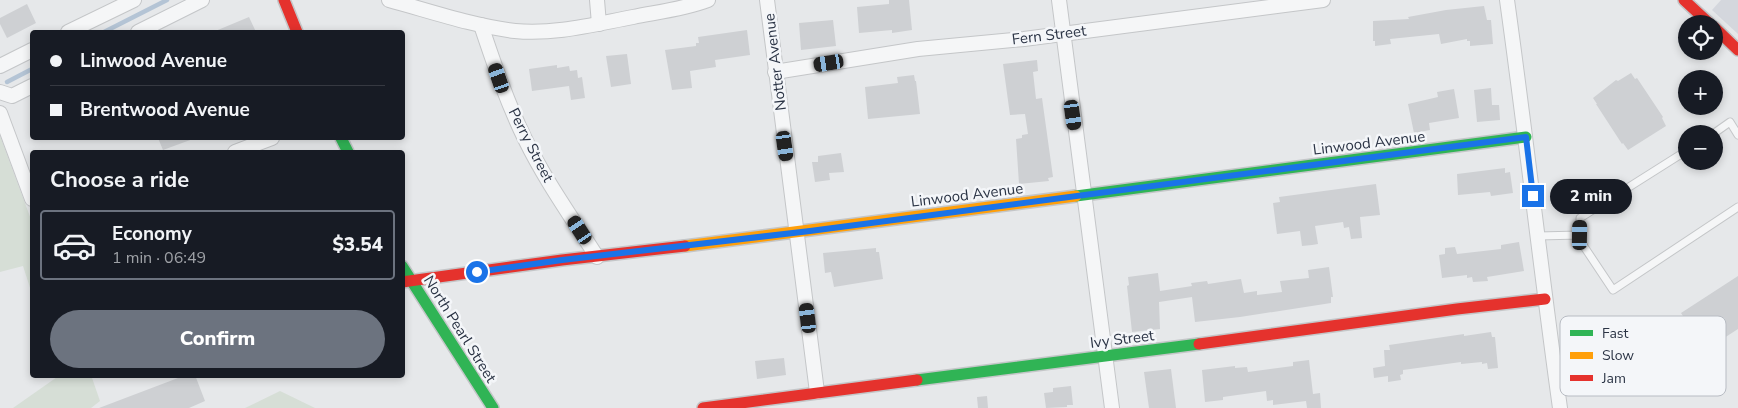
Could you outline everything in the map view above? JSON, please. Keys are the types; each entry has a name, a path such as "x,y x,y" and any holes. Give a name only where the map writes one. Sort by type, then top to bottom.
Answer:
{"street":[{"path":"72,30 134,0"},
{"path":"142,30 202,0"},
{"path":"284,0 296,30"},
{"path":"389,0 435,6 481,25 516,31 545,32 600,24 692,6 708,0"},
{"path":"596,0 600,24"},
{"name":"Notter Avenue","path":"767,0 818,392"},
{"path":"1059,0 1112,408"},
{"name":"Fern Street","path":"775,72 918,49 1063,34 1323,0"},
{"path":"1507,0 1560,408"},
{"path":"1684,0 1700,15"},
{"name":"Perry Street","path":"481,25 499,78 525,140 543,173 597,256"},
{"path":"1723,36 1738,50"},
{"path":"0,66 30,51"},
{"path":"0,92 12,96 30,87"},
{"path":"0,113 30,194"},
{"name":"Linwood Avenue","path":"407,281 1526,137"},
{"path":"240,150 267,140"},
{"name":"North Pearl Street","path":"407,281 493,408"},
{"name":"Ivy Street","path":"703,408 1545,299"}],"lane":[{"path":"1723,127 1730,122 1738,135"},
{"path":"1678,156 1580,218 1581,242 1613,290 1738,208"},
{"path":"1538,236 1580,235"}],"shaded area":[{"path":"1721,0 1738,0 1738,34 1723,20 1723,15 1717,15 1712,10"},
{"path":"0,136 30,217 30,288 23,266 0,272"},
{"path":"56,378 92,378 100,401 91,408 13,408"},
{"path":"280,391 315,408 245,408"}],"building":[{"path":"889,0 909,0 912,30 892,33 892,30 859,33 857,7 889,4"},
{"path":"27,4 36,23 7,38 0,24 0,18"},
{"path":"1484,6 1487,20 1491,20 1493,44 1470,46 1470,41 1467,41 1467,39 1441,44 1439,34 1390,39 1391,44 1375,46 1375,41 1373,41 1373,21 1409,19 1408,17 1446,10"},
{"path":"249,17 255,30 218,30"},
{"path":"833,20 836,46 801,50 799,23"},
{"path":"747,30 750,55 715,60 716,67 690,71 692,88 672,90 665,50 696,46 696,43 699,43 698,37"},
{"path":"627,54 631,84 611,87 606,56"},
{"path":"1037,60 1038,71 1033,72 1036,99 1042,98 1053,177 1048,178 1049,181 1019,184 1016,139 1028,134 1025,114 1010,115 1003,64"},
{"path":"557,65 557,68 569,66 570,71 577,70 578,78 582,77 585,98 571,100 569,86 532,91 529,69"},
{"path":"1631,73 1635,79 1637,78 1663,117 1666,126 1628,150 1622,144 1593,98 1616,80 1618,81"},
{"path":"914,75 920,114 868,119 865,87 898,83 897,77"},
{"path":"1491,88 1492,105 1499,105 1500,120 1477,122 1474,90"},
{"path":"1454,89 1459,118 1429,123 1430,130 1414,133 1408,104 1438,97 1437,92"},
{"path":"159,140 190,140 163,150"},
{"path":"841,153 844,172 829,173 830,180 815,182 812,162 818,162 818,156"},
{"path":"1505,168 1505,173 1510,172 1513,193 1491,196 1490,192 1458,195 1457,174"},
{"path":"1376,184 1380,215 1360,217 1362,238 1351,239 1349,227 1344,228 1343,222 1315,226 1318,244 1302,246 1300,231 1277,234 1273,203 1280,202 1279,197"},
{"path":"1519,242 1524,271 1487,277 1488,281 1473,282 1472,277 1467,278 1467,275 1442,278 1439,255 1445,254 1445,248 1455,247 1457,254 1501,249 1501,245"},
{"path":"876,248 876,252 879,252 883,279 834,287 831,272 825,273 823,253"},
{"path":"1329,267 1333,297 1331,297 1331,303 1195,322 1192,297 1159,302 1160,329 1132,332 1127,286 1129,285 1128,277 1158,273 1160,291 1192,286 1191,283 1207,281 1208,284 1241,279 1244,293 1257,291 1257,295 1282,292 1280,281 1309,278 1308,270"},
{"path":"1738,276 1738,329 1726,337 1726,316 1683,316 1681,313"},
{"path":"1491,332 1492,337 1495,337 1498,368 1488,369 1487,363 1482,364 1482,362 1461,364 1461,362 1403,370 1403,374 1400,375 1401,380 1388,382 1388,376 1374,378 1373,368 1385,366 1384,350 1390,350 1389,345"},
{"path":"784,358 786,375 757,379 755,361"},
{"path":"1309,360 1313,394 1320,393 1321,408 1307,408 1306,401 1273,405 1273,400 1267,401 1266,391 1223,397 1223,400 1205,402 1202,370 1235,366 1235,368 1247,367 1248,372 1293,366 1293,362"},
{"path":"1171,369 1176,408 1149,408 1144,372"},
{"path":"178,378 196,378 205,401 189,408 99,408"},
{"path":"1071,386 1073,405 1046,408 1044,393 1053,392 1053,388"},
{"path":"987,396 988,408 978,408 977,397"}],"waterway":[{"path":"108,30 167,0"},
{"path":"7,82 30,70"}],"traffic: fast":[{"path":"1076,196 1526,137"},
{"path":"342,140 347,150"},
{"path":"405,271 493,408"},
{"path":"917,380 1199,344"}],"traffic: slow":[{"path":"685,246 1076,196"}],"traffic: jam":[{"path":"284,0 296,30"},
{"path":"1684,0 1700,15"},
{"path":"1723,36 1738,50"},
{"path":"405,282 562,260 685,246"},
{"path":"1199,344 1545,299"},
{"path":"703,408 917,380"}],"route":[{"path":"477,272 562,260 810,231 1526,137 1533,196"}]}
